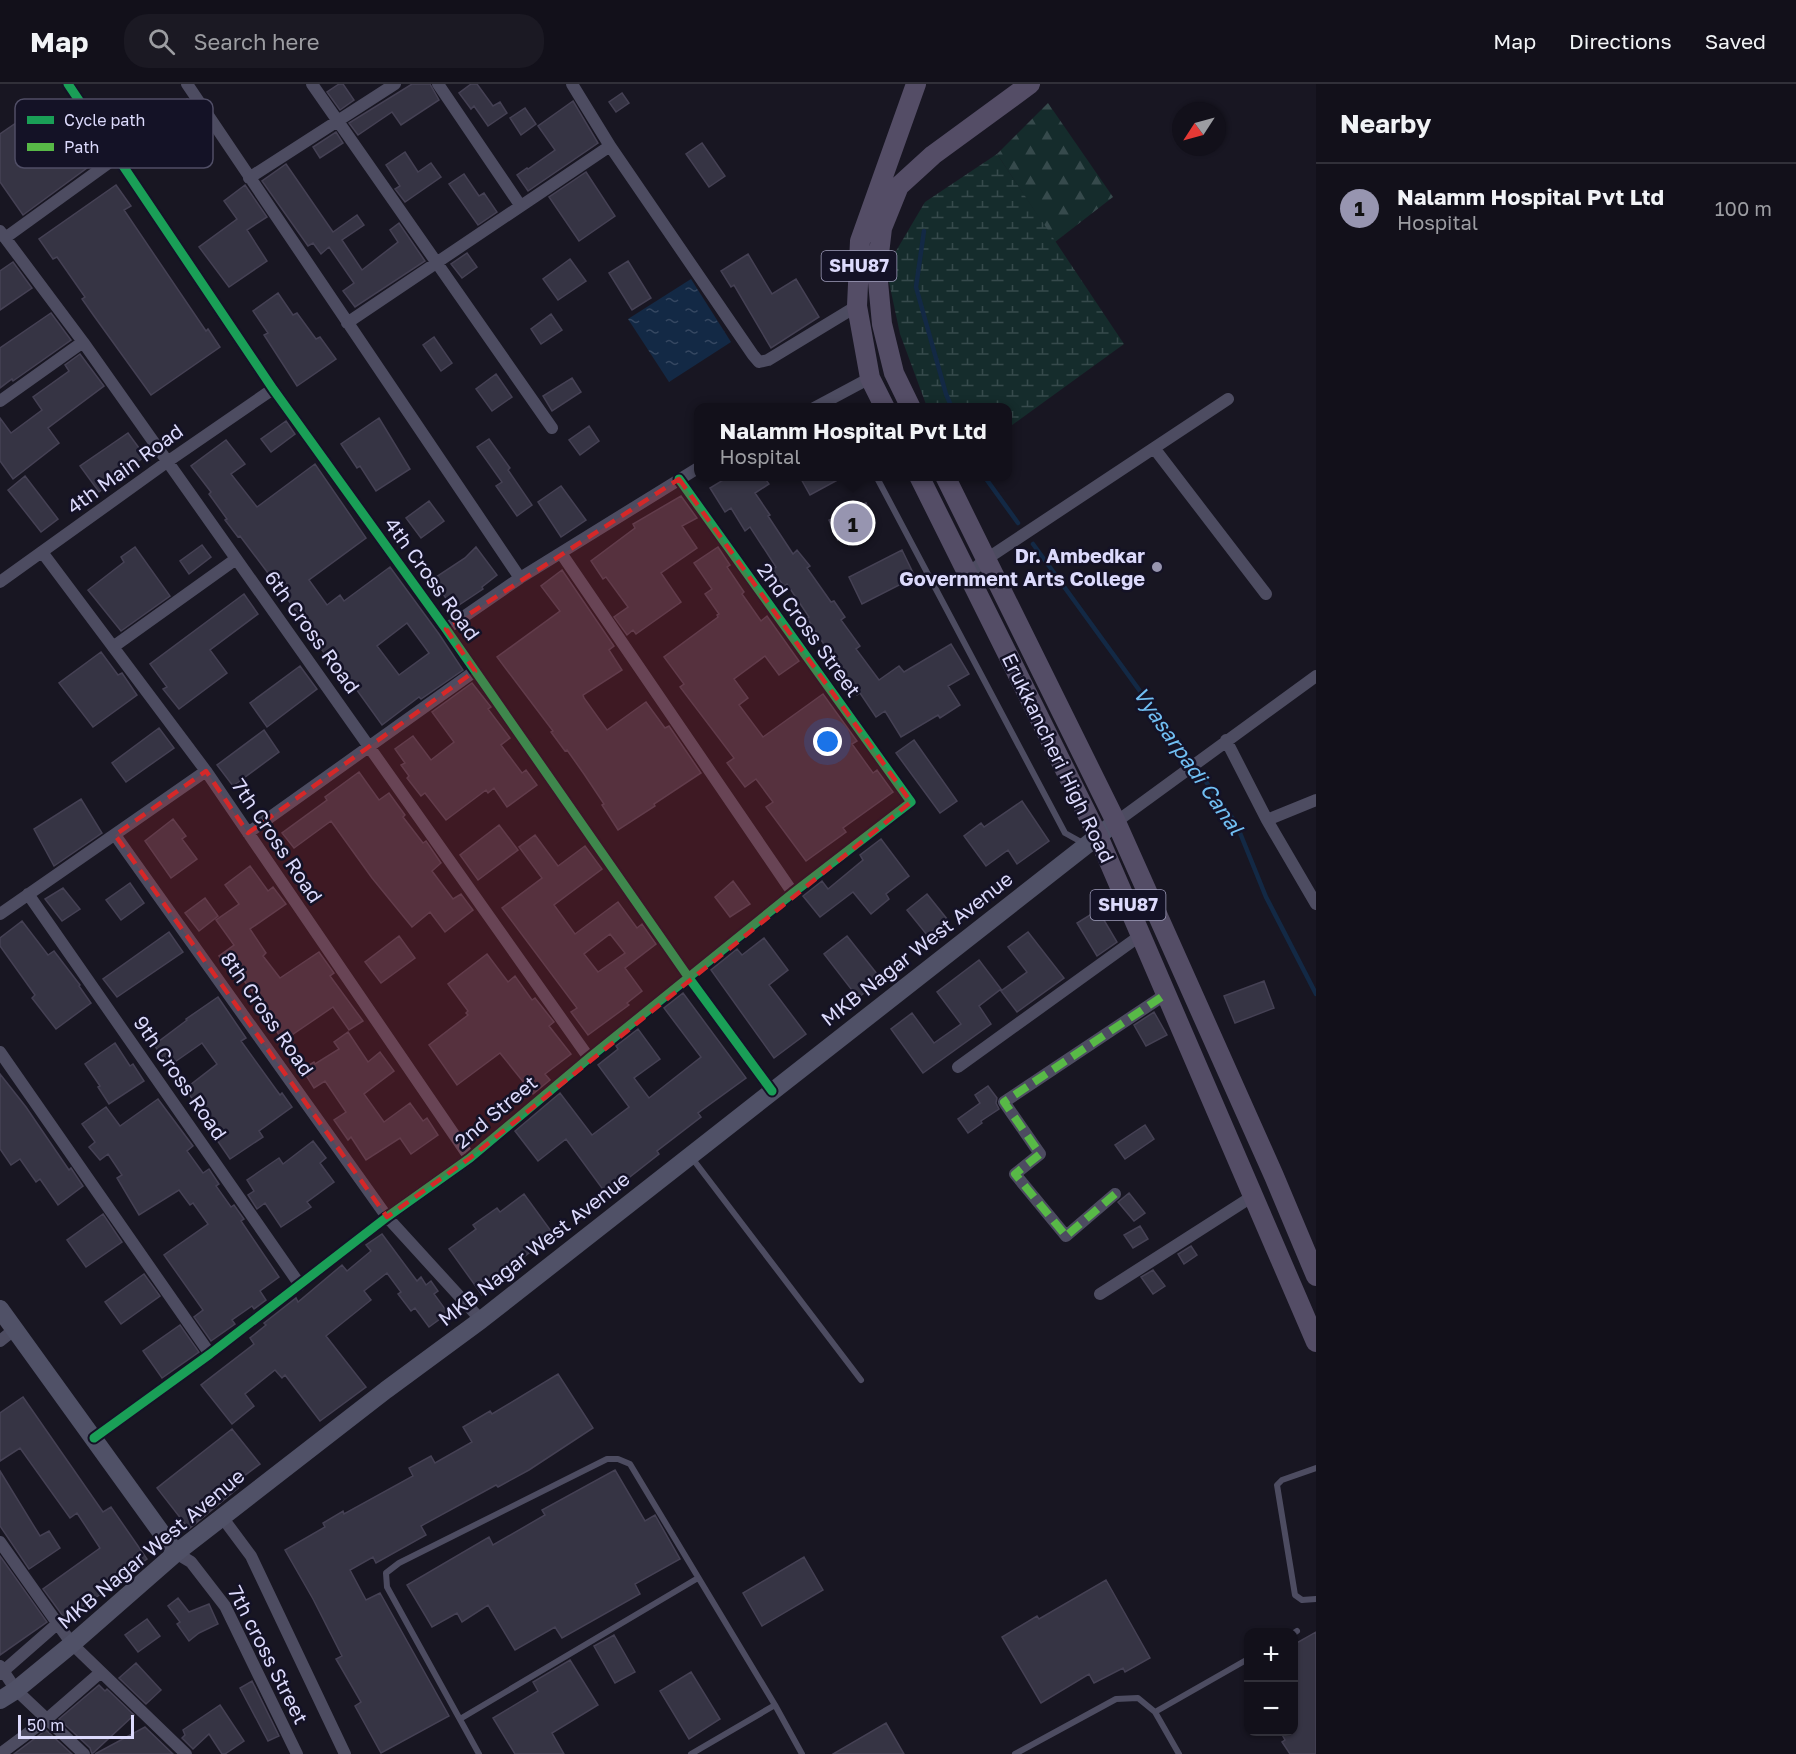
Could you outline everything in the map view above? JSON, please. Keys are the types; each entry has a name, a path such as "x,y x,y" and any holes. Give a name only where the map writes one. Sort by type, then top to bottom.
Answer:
{"main road":[{"name":"SHU87","path":"882,403 870,378 857,306 860,241 916,84"},
{"name":"SHU87","path":"909,403 894,373 882,324 877,272 882,228 899,186 933,155 1030,84"},
{"name":"Erukkancheri High Road","path":"921,481 968,574 1092,840 1141,935 1316,1342"},
{"name":"SHU87","path":"947,481 1116,822 1265,1154 1316,1276"},
{"name":"MKB Nagar West Avenue","path":"0,1700 16,1690 72,1644 176,1553 480,1320 1116,822"},
{"path":"0,1309 176,1553"}],"street":[{"name":"4th Cross Road","path":"68,84 78,99"},
{"path":"187,84 197,99"},
{"path":"312,84 552,428"},
{"path":"249,178 395,84"},
{"path":"438,84 520,205"},
{"path":"572,84 610,146 759,362 768,360 857,306"},
{"path":"213,123 520,578"},
{"path":"347,323 610,146"},
{"path":"3,234 101,168"},
{"name":"4th Cross Road","path":"124,168 273,389 476,671 689,978 772,1091"},
{"name":"6th Cross Road","path":"3,234 83,342 589,1058"},
{"path":"0,401 83,342"},
{"path":"836,403 870,378"},
{"name":"4th Main Road","path":"0,582 273,389"},
{"path":"968,574 1228,399"},
{"path":"1154,448 1266,594"},
{"path":"446,629 520,578 694,471"},
{"name":"2nd Cross Street","path":"679,479 911,802"},
{"name":"7th Cross Road","path":"42,552 206,771 470,1158"},
{"path":"561,553 794,893"},
{"path":"112,647 237,559"},
{"path":"248,833 476,671"},
{"path":"1116,822 1316,676"},
{"path":"1227,740 1267,820 1316,904"},
{"path":"0,914 206,771"},
{"path":"1267,820 1316,800"},
{"name":"2nd Street","path":"94,1438 210,1354 387,1217 470,1158 589,1058 911,802"},
{"name":"8th Cross Road","path":"115,835 387,1217 480,1320"},
{"name":"9th Cross Road","path":"28,894 300,1285"},
{"path":"958,1067 1141,935"},
{"path":"1115,1194 1066,1236 1015,1174 1040,1154 1004,1102 1166,994"},
{"path":"0,1052 210,1354"},
{"path":"1100,1294 1253,1196"},
{"path":"0,1341 15,1329"},
{"path":"222,1517 251,1557 345,1754"},
{"path":"0,1542 72,1644 186,1754"},
{"name":"7th cross Street","path":"176,1553 192,1562 225,1606 297,1754"},
{"path":"57,1624 1,1670 16,1690 84,1754"},
{"path":"0,1754 46,1719 101,1672"}],"lane":[{"path":"878,481 1065,833 1092,840"},
{"path":"690,1155 861,1380"},
{"path":"479,1754 387,1587 386,1574 399,1563 607,1459 618,1459 630,1464 802,1754"},
{"path":"1316,1468 1282,1480 1277,1485 1295,1595 1302,1600 1316,1599"},
{"path":"459,1719 698,1578"},
{"path":"1155,1712 1244,1661"},
{"path":"1015,1754 1116,1699 1138,1698 1155,1712 1179,1754"},
{"path":"691,1754 775,1705"}],"highlighted area":[{"path":"679,479 911,802 470,1158 387,1217 115,835 206,771 248,833 475,671 446,629"}],"green space":[{"path":"1048,103 1113,197 1055,242 997,154"},
{"path":"997,154 1124,344 1012,425 1012,403 926,403 900,334 886,268 925,202"}],"water":[{"path":"691,279 731,342 669,382 628,319"}],"building":[{"path":"343,84 354,100 340,110 327,92"},
{"path":"412,84 430,84 439,100 401,125 392,112 358,135 349,123"},
{"path":"471,84 477,84 493,106 500,102 507,113 488,126 474,106 471,109 459,93"},
{"path":"622,93 629,103 616,112 609,102"},
{"path":"573,101 598,143 528,191 517,175 555,150 538,126"},
{"path":"525,108 536,124 521,135 510,118"},
{"path":"15,124 15,168 87,168 23,215 0,182 0,134"},
{"path":"336,132 343,143 320,158 313,147"},
{"path":"702,143 725,176 709,187 686,154"},
{"path":"405,152 418,172 431,163 441,177 405,202 395,189 400,186 386,165"},
{"path":"286,164 333,232 357,215 364,225 342,240 362,270 398,242 390,230 399,223 425,261 355,307 343,291 354,283 329,247 321,254 313,243 308,246 262,181"},
{"path":"586,172 615,216 579,241 549,197"},
{"path":"464,174 479,196 484,193 497,212 478,225 449,184"},
{"path":"116,185 131,206 124,210 206,331 208,329 220,347 151,395 82,299 85,297 57,257 53,259 39,239"},
{"path":"245,185 267,217 247,230 267,261 229,287 199,247 237,219 224,201"},
{"path":"467,253 477,267 462,278 451,264"},
{"path":"748,254 772,294 796,279 819,317 771,348 734,285 731,287 721,271"},
{"path":"570,259 586,281 558,300 543,279"},
{"path":"628,261 651,298 632,310 609,273"},
{"path":"13,262 32,288 0,310 0,271"},
{"path":"278,293 293,315 297,313 316,339 320,337 336,359 297,386 264,335 268,333 253,311"},
{"path":"51,313 71,340 0,388 0,348"},
{"path":"551,314 562,330 541,344 531,329"},
{"path":"434,337 452,363 441,371 423,345"},
{"path":"80,354 104,386 48,428 59,443 13,479 0,461 0,418 11,433 42,410 33,397 69,371 65,365"},
{"path":"496,374 512,397 492,411 476,389"},
{"path":"572,378 581,392 552,411 543,396"},
{"path":"379,418 410,469 376,491 360,466 357,468 341,444"},
{"path":"286,421 295,434 271,452 261,439"},
{"path":"589,426 599,441 580,455 569,440"},
{"path":"128,433 145,456 99,492 80,466"},
{"path":"489,439 532,505 517,516 496,486 502,482 477,447"},
{"path":"226,440 245,464 231,474 257,507 315,464 366,538 309,580 327,605 340,595 344,601 390,567 463,670 421,699 419,697 382,725 341,668 338,670 301,624 304,623 289,601 240,536 238,537 225,520 227,519 209,494 211,492 191,466","holes":["407,623 429,653 399,675 377,646"]},
{"path":"25,476 58,519 41,532 8,490"},
{"path":"721,481 767,481 769,484 755,493 793,554 797,550 810,566 807,568 831,602 834,601 845,617 841,620 860,646 856,649 879,680 899,666 904,672 951,644 969,674 948,686 960,705 940,718 938,715 901,737 885,711 876,717 860,693 857,695 837,667 807,618 809,617 787,584 784,586 772,570 776,567 750,527 745,531 731,508 725,512 710,488"},
{"path":"802,481 836,481 810,495"},
{"path":"561,486 586,520 561,537 538,502"},
{"path":"681,496 697,518 682,526 697,548 661,573 681,602 636,634 633,630 627,635 614,617 628,607 606,577 603,579 591,561 635,528 633,524"},
{"path":"429,501 444,521 421,538 406,518"},
{"path":"866,503 875,523 838,540 829,520"},
{"path":"202,545 211,557 189,574 180,561"},
{"path":"135,547 170,596 121,631 88,590 124,562 121,557"},
{"path":"476,547 497,575 482,587 483,589 453,609 433,579 465,558"},
{"path":"718,547 730,565 727,567 744,592 742,594 761,621 767,616 799,661 779,675 765,656 734,679 748,698 739,705 763,737 823,694 857,741 852,744 873,773 877,770 893,792 843,828 846,832 806,861 766,807 773,802 756,779 745,787 727,763 734,758 680,687 684,684 664,657 718,617 719,614 705,594 712,589 694,563"},
{"path":"902,550 915,577 862,604 849,577"},
{"path":"562,570 614,646 609,650 622,670 583,695 584,698 607,730 646,702 665,728 669,726 701,773 618,830 584,774 497,657 560,611 541,586"},
{"path":"244,594 258,614 210,650 227,673 179,709 163,689 167,687 150,664"},
{"path":"101,652 118,675 122,673 137,695 93,727 59,683"},
{"path":"300,666 317,689 267,727 250,703"},
{"path":"472,683 491,707 488,709 510,738 501,745 522,773 526,770 537,785 507,807 494,788 488,793 486,790 446,820 425,793 421,796 407,778 409,776 401,765 405,763 395,749 413,736 431,760 454,742 432,712"},
{"path":"159,728 174,748 126,782 112,763"},
{"path":"264,730 279,752 233,786 217,765"},
{"path":"914,740 957,801 940,813 896,753"},
{"path":"359,772 379,800 389,793 405,815 403,817 423,843 426,841 441,863 432,871 453,899 461,894 473,910 445,932 430,912 412,927 372,878 331,821 294,848 282,833 327,800 325,797"},
{"path":"81,799 102,833 54,866 34,829"},
{"path":"1022,801 1049,841 1017,864 1008,850 986,866 964,836 981,823 984,827"},
{"path":"173,819 186,836 182,839 197,859 171,878 145,841"},
{"path":"499,825 518,850 478,880 460,855"},
{"path":"535,835 558,866 585,846 602,869 554,905 575,934 618,902 637,928 642,924 656,944 625,968 642,991 627,1003 629,1005 588,1035 571,1012 577,1008 502,908 542,878 519,847","holes":["610,934 625,953 598,972 584,954"]},
{"path":"881,839 909,876 886,894 889,899 871,914 853,892 820,917 803,896 822,881 828,889 863,860 860,855"},
{"path":"250,866 268,891 273,887 286,904 250,929 266,953 263,956 280,978 319,952 334,973 330,976 363,1021 349,1030 333,1007 283,1041 272,1024 274,1022 256,996 238,973 233,976 219,956 234,945 216,920 239,904 225,885"},
{"path":"733,881 750,904 730,917 715,897"},
{"path":"130,883 144,903 121,920 106,900"},
{"path":"63,888 80,909 62,921 45,899"},
{"path":"927,894 947,919 927,935 907,910"},
{"path":"205,898 218,916 199,931 185,913"},
{"path":"1098,910 1117,942 1097,956 1077,923"},
{"path":"22,921 48,955 54,951 91,1003 56,1029 32,998 35,995 0,946 0,938"},
{"path":"169,932 183,952 117,997 103,979"},
{"path":"1028,932 1064,978 1017,1012 1001,991 1027,972 1008,947"},
{"path":"399,936 415,958 381,983 365,962"},
{"path":"847,936 881,979 858,998 824,954"},
{"path":"764,938 788,970 769,985 806,1034 774,1058 711,970 737,949 742,955"},
{"path":"487,954 508,982 515,976 532,1000 535,998 554,1022 549,1026 571,1054 545,1074 550,1080 533,1094 500,1053 457,1085 429,1045 468,1015 466,1013 468,1011 448,984"},
{"path":"979,960 1001,989 979,1006 991,1024 923,1073 891,1029 912,1013 934,1043 961,1024 937,992"},
{"path":"1264,981 1274,1008 1235,1023 1224,996"},
{"path":"683,993 746,1078 698,1113 701,1117 657,1151 659,1154 607,1195 566,1139 538,1161 515,1131 560,1093 592,1135 629,1107 598,1065 618,1049 616,1046 638,1029 660,1059 634,1078 649,1098 701,1057 664,1008"},
{"path":"218,997 246,1038 241,1041 280,1095 282,1093 292,1107 259,1131 263,1137 230,1159 217,1140 222,1138 185,1089 217,1064 202,1043 169,1066 154,1045"},
{"path":"1154,1012 1167,1035 1146,1046 1134,1025"},
{"path":"348,1032 368,1062 380,1052 394,1071 364,1094 384,1122 410,1103 423,1121 427,1118 438,1135 411,1154 400,1138 366,1160 351,1137 348,1140 334,1120 346,1112 325,1081 314,1088 302,1069 339,1049 334,1042"},
{"path":"115,1043 130,1066 133,1064 144,1081 109,1104 85,1064"},
{"path":"0,1074 83,1186 58,1205 40,1179 36,1182 20,1159 11,1165 0,1149"},
{"path":"988,1086 997,1098 996,1103 999,1109 968,1133 958,1119 980,1103 975,1095"},
{"path":"158,1099 193,1146 187,1151 203,1173 209,1169 219,1184 216,1186 231,1207 234,1205 244,1219 241,1221 279,1277 260,1291 266,1300 254,1309 252,1306 232,1320 235,1324 211,1341 194,1317 203,1310 164,1255 208,1224 193,1203 190,1205 179,1190 139,1215 117,1178 122,1175 108,1154 100,1160 89,1147 95,1142 82,1124 106,1107 120,1126"},
{"path":"1145,1125 1154,1139 1125,1159 1115,1145"},
{"path":"313,1141 326,1158 320,1163 334,1182 307,1202 311,1207 281,1227 265,1203 257,1209 248,1195 254,1191 247,1180 279,1158 283,1164"},
{"path":"1129,1193 1145,1213 1134,1221 1118,1202"},
{"path":"524,1194 551,1231 527,1250 529,1253 503,1271 507,1276 482,1295 449,1249 476,1229 473,1225 497,1208 500,1212"},
{"path":"103,1214 122,1242 86,1267 67,1240"},
{"path":"1140,1226 1148,1239 1133,1248 1124,1235"},
{"path":"382,1234 417,1281 421,1277 426,1285 431,1281 438,1291 434,1294 448,1313 429,1327 415,1308 411,1311 398,1294 401,1292 387,1273 364,1291 371,1300 326,1336 366,1387 320,1421 285,1375 282,1378 275,1370 245,1394 254,1406 232,1424 201,1385 254,1344 250,1338 266,1325 264,1323 296,1298 298,1302 342,1265 347,1271 371,1251 366,1245"},
{"path":"1191,1246 1197,1255 1184,1264 1178,1254"},
{"path":"1153,1270 1165,1286 1153,1294 1141,1277"},
{"path":"144,1274 160,1296 121,1324 105,1302"},
{"path":"180,1325 199,1352 162,1378 143,1351"},
{"path":"558,1374 593,1428 529,1470 498,1487 496,1485 421,1526 426,1535 376,1563 373,1557 350,1570 366,1600 380,1593 449,1716 381,1753 355,1706 361,1702 336,1659 342,1656 285,1550 325,1527 323,1523 343,1511 344,1514 413,1476 409,1468 431,1456 435,1463 472,1442 463,1427 490,1411 492,1414"},
{"path":"23,1397 103,1512 111,1507 147,1559 65,1619 43,1589 100,1548 77,1513 70,1518 20,1448 0,1461 0,1413"},
{"path":"232,1429 260,1464 235,1483 238,1488 189,1529 157,1488"},
{"path":"615,1470 645,1521 655,1515 680,1559 635,1584 640,1594 562,1638 555,1627 515,1650 488,1605 462,1622 457,1613 432,1627 407,1585 489,1537 493,1545 545,1515 542,1510"},
{"path":"0,1471 40,1536 49,1531 60,1548 29,1569 0,1526"},
{"path":"0,1556 47,1622 0,1655"},
{"path":"804,1557 823,1590 762,1626 743,1593"},
{"path":"1106,1580 1150,1658 1125,1672 1123,1668 1094,1683 1089,1674 1041,1703 1002,1637 1037,1616 1039,1619"},
{"path":"178,1598 189,1612 209,1604 218,1624 199,1633 189,1641 177,1624 180,1622 168,1606"},
{"path":"147,1619 160,1636 138,1652 125,1635"},
{"path":"1316,1632 1316,1754 1290,1754 1282,1742 1285,1740 1283,1736 1298,1736 1298,1642"},
{"path":"614,1635 635,1672 615,1683 594,1646"},
{"path":"570,1660 598,1705 552,1733 564,1754 515,1754 493,1718 538,1691 533,1682"},
{"path":"136,1663 161,1690 146,1704 119,1678"},
{"path":"691,1672 720,1719 689,1739 660,1691"},
{"path":"252,1681 279,1736 268,1741 240,1688"},
{"path":"99,1685 105,1691 107,1689 134,1715 92,1754 90,1748 59,1719"},
{"path":"220,1705 244,1741 222,1754 209,1734 193,1749 182,1738 185,1735 183,1730"},
{"path":"886,1723 904,1754 833,1754"},
{"path":"145,1727 173,1754 95,1754"},
{"path":"46,1730 72,1754 14,1754"}],"waterway":[{"name":"Vyasarpadi Canal","path":"924,231 916,287 950,403"},
{"name":"Vyasarpadi Canal","path":"988,481 1018,523"},
{"name":"Vyasarpadi Canal","path":"1033,544 1236,823 1266,897 1316,994"}],"marked path":[{"path":"1115,1194 1066,1236 1015,1174 1040,1154 1004,1102 1166,994"}],"cycle path":[{"path":"68,84 78,99"},
{"path":"124,168 273,389 446,629 689,978 772,1091"},
{"path":"94,1438 210,1354 387,1217 470,1158 589,1058 793,893 911,802 679,479"}],"place":[{"name":"Nalamm Hospital Pvt Ltd","path":"853,523"},
{"name":"Dr. Ambedkar Government Arts College","path":"1157,567"}]}
